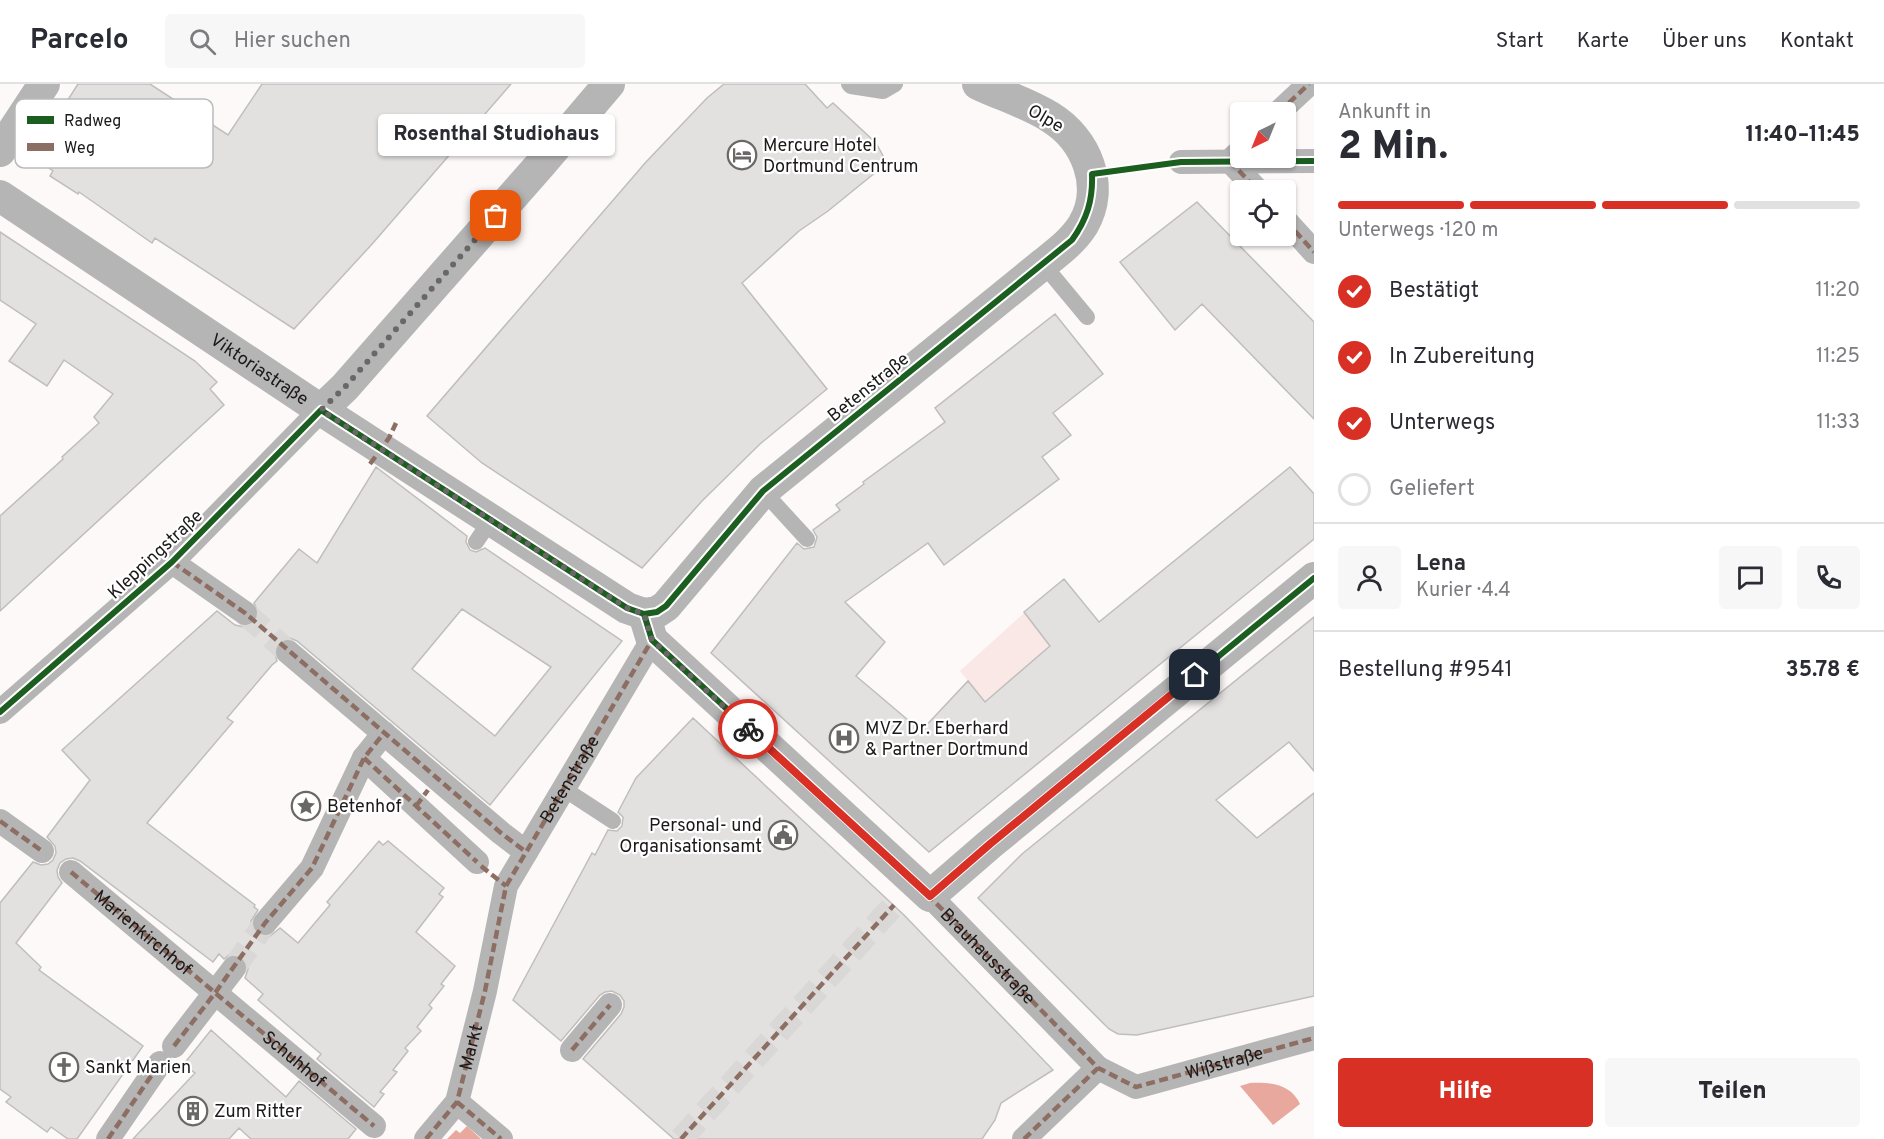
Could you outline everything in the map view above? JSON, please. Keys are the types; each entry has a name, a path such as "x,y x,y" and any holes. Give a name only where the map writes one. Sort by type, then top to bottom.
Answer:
{"street":[{"path":"34,99 44,84"},
{"name":"Kleppingstraße","path":"0,712 172,562 353,378 609,84"},
{"name":"Olpe","path":"978,84 1049,116 1069,131 1088,159 1092,174"},
{"path":"1290,102 1309,84"},
{"path":"0,151 15,128"},
{"path":"1181,162 1230,157"},
{"path":"1296,160 1314,161"},
{"name":"Betenstraße","path":"484,991 506,886 564,789 657,612 666,606 763,491 1072,240 1083,224 1090,202 1092,174"},
{"name":"Viktoriastraße","path":"0,195 321,410 484,531 627,608 648,627"},
{"path":"1296,232 1314,252"},
{"name":"Kleppingstraße","path":"172,562 246,613"},
{"path":"930,896 1314,578"},
{"name":"Brauhausstraße","path":"648,627 930,896 1098,1068 1136,1087"},
{"path":"288,652 384,734 428,791 479,864 506,886"},
{"path":"265,923 312,868 364,758 384,734"},
{"path":"364,758 501,833 526,852"},
{"path":"0,821 42,851"},
{"name":"Marienkirchhof","path":"71,872 215,993"},
{"path":"108,1139 167,1055 234,968"},
{"name":"Markt","path":"426,1139 457,1102 484,991"},
{"name":"Schuhhof","path":"215,993 374,1126"},
{"path":"572,1050 610,1005"},
{"name":"Wißstraße","path":"1136,1087 1314,1038"},
{"path":"1024,1139 1098,1068"},
{"path":"457,1102 501,1139"}],"lane":[{"path":"849,84 883,91 895,84"},
{"path":"1043,264 1087,317"},
{"path":"763,491 807,539"},
{"path":"564,789 613,821"}],"shaded area":[{"path":"1024,613 1050,646 985,702 960,671"},
{"path":"1265,1083 1285,1088 1296,1097 1300,1104 1273,1125 1240,1086"},
{"path":"467,1126 481,1139 447,1139 456,1130 460,1133"}],"building":[{"path":"78,84 150,84 173,99 68,99"},
{"path":"262,84 511,84 373,243 294,329 155,238 152,243 79,192 78,194 50,176 53,171 49,168 213,168 213,125 228,135"},
{"path":"724,84 805,84 827,108 833,103 876,143 887,163 828,211 799,231 742,283 827,389 760,444 702,501 642,568 482,463 427,416 646,162 707,98"},
{"path":"1197,202 1230,236 1230,246 1240,246 1314,322 1314,419 1202,304 1175,330 1120,262"},
{"path":"0,232 195,361 217,382 210,389 224,405 0,611 0,516 99,423 94,417 113,394 64,360 47,386 9,361 36,324 0,300"},
{"path":"1055,314 1103,374 1053,413 1071,435 1042,457 1059,479 944,565 928,543 845,602 885,642 856,676 921,731 968,681 985,702 1050,646 1024,612 1064,579 1099,622 1290,467 1314,494 1314,539 929,852 711,653 797,543 804,549 814,547 817,537 813,530 840,510 836,505 864,484 863,482 945,422 935,408"},
{"path":"376,467 467,536 466,542 470,550 476,552 485,548 622,641 490,805 297,641 290,638 278,642 274,650 277,661 227,718 233,722 147,823 255,905 254,907 258,910 251,921 256,934 269,937 280,928 298,943 330,905 327,902 379,841 383,845 388,841 444,888 439,894 443,897 416,932 455,966 441,984 444,986 429,1005 432,1008 417,1027 421,1031 405,1048 408,1051 393,1070 397,1072 380,1092 384,1094 374,1107 317,1059 321,1054 258,1000 263,994 245,978 248,969 243,957 235,954 224,959 219,954 213,962 80,861 73,858 66,859 60,863 57,870 62,883 16,943 41,967 39,970 143,1046 77,1139 68,1139 51,1127 47,1132 6,1102 11,1097 0,1089 0,903 33,862 41,865 53,860 56,853 55,846 47,837 90,780 62,750 217,611 235,625 252,626 259,614 254,603 299,549 317,563","holes":["462,609 551,667 495,736 412,669"]},
{"path":"1314,617 1314,771 1289,742 1216,800 1257,838 1314,793 1314,996 1137,1035 1118,1034 1109,1029 978,898 1022,854"},
{"path":"693,718 904,915 1053,1070 1001,1103 995,1120 982,1139 674,1139 583,1059 621,1014 624,1001 620,995 612,991 600,995 561,1041 513,1000 592,853 595,855 608,830 617,831 622,826 623,817 618,812 636,778"},
{"path":"211,1030 286,1097 299,1081 356,1129 348,1139 251,1139 239,1128 229,1139 133,1139 195,1073 183,1065"}],"tunnel":[{"path":"245,613 288,652"},
{"path":"681,1139 894,905"},
{"path":"234,968 265,923"}],"marked path":[{"path":"1290,102 1309,84"},
{"path":"1237,168 1248,180"},
{"path":"1296,232 1314,252"},
{"path":"370,464 389,438 396,423"},
{"path":"172,562 245,613 526,852"},
{"path":"426,1139 457,1102 485,991 506,886 652,640"},
{"path":"174,1046 265,923 312,868 364,758 384,733"},
{"path":"364,758 477,862"},
{"path":"416,806 428,790"},
{"path":"0,821 42,851"},
{"path":"481,866 506,886"},
{"path":"71,872 374,1126"},
{"path":"927,894 1098,1068 1136,1087 1314,1038"},
{"path":"681,1139 894,905"},
{"path":"572,1050 610,1005"},
{"path":"108,1139 160,1063"},
{"path":"1024,1139 1098,1068"},
{"path":"457,1102 501,1139"}],"cycle path":[{"path":"644,614 657,612 666,606 763,491 1072,240 1088,209 1092,174 1181,162 1314,161"},
{"path":"0,712 172,562 321,410 627,608 644,614"},
{"path":"644,614 652,640 930,896 1314,578"}],"way so far":[{"path":"496,216 345,387 321,410 627,608 644,614 652,640 748,729"}],"place":[{"name":"Mercure Hotel Dortmund Centrum","path":"742,155"},
{"name":"Rosenthal Studiohaus","path":"496,216"},
{"name":"MVZ Dr. Eberhard & Partner Dortmund","path":"844,738"},
{"name":"Betenhof","path":"306,806"},
{"name":"Personal- und Organisationsamt","path":"783,835"},
{"name":"Sankt Marien","path":"64,1067"},
{"name":"Zum Ritter","path":"193,1111"}],"route":[{"path":"748,729 930,896 1195,675"}]}
